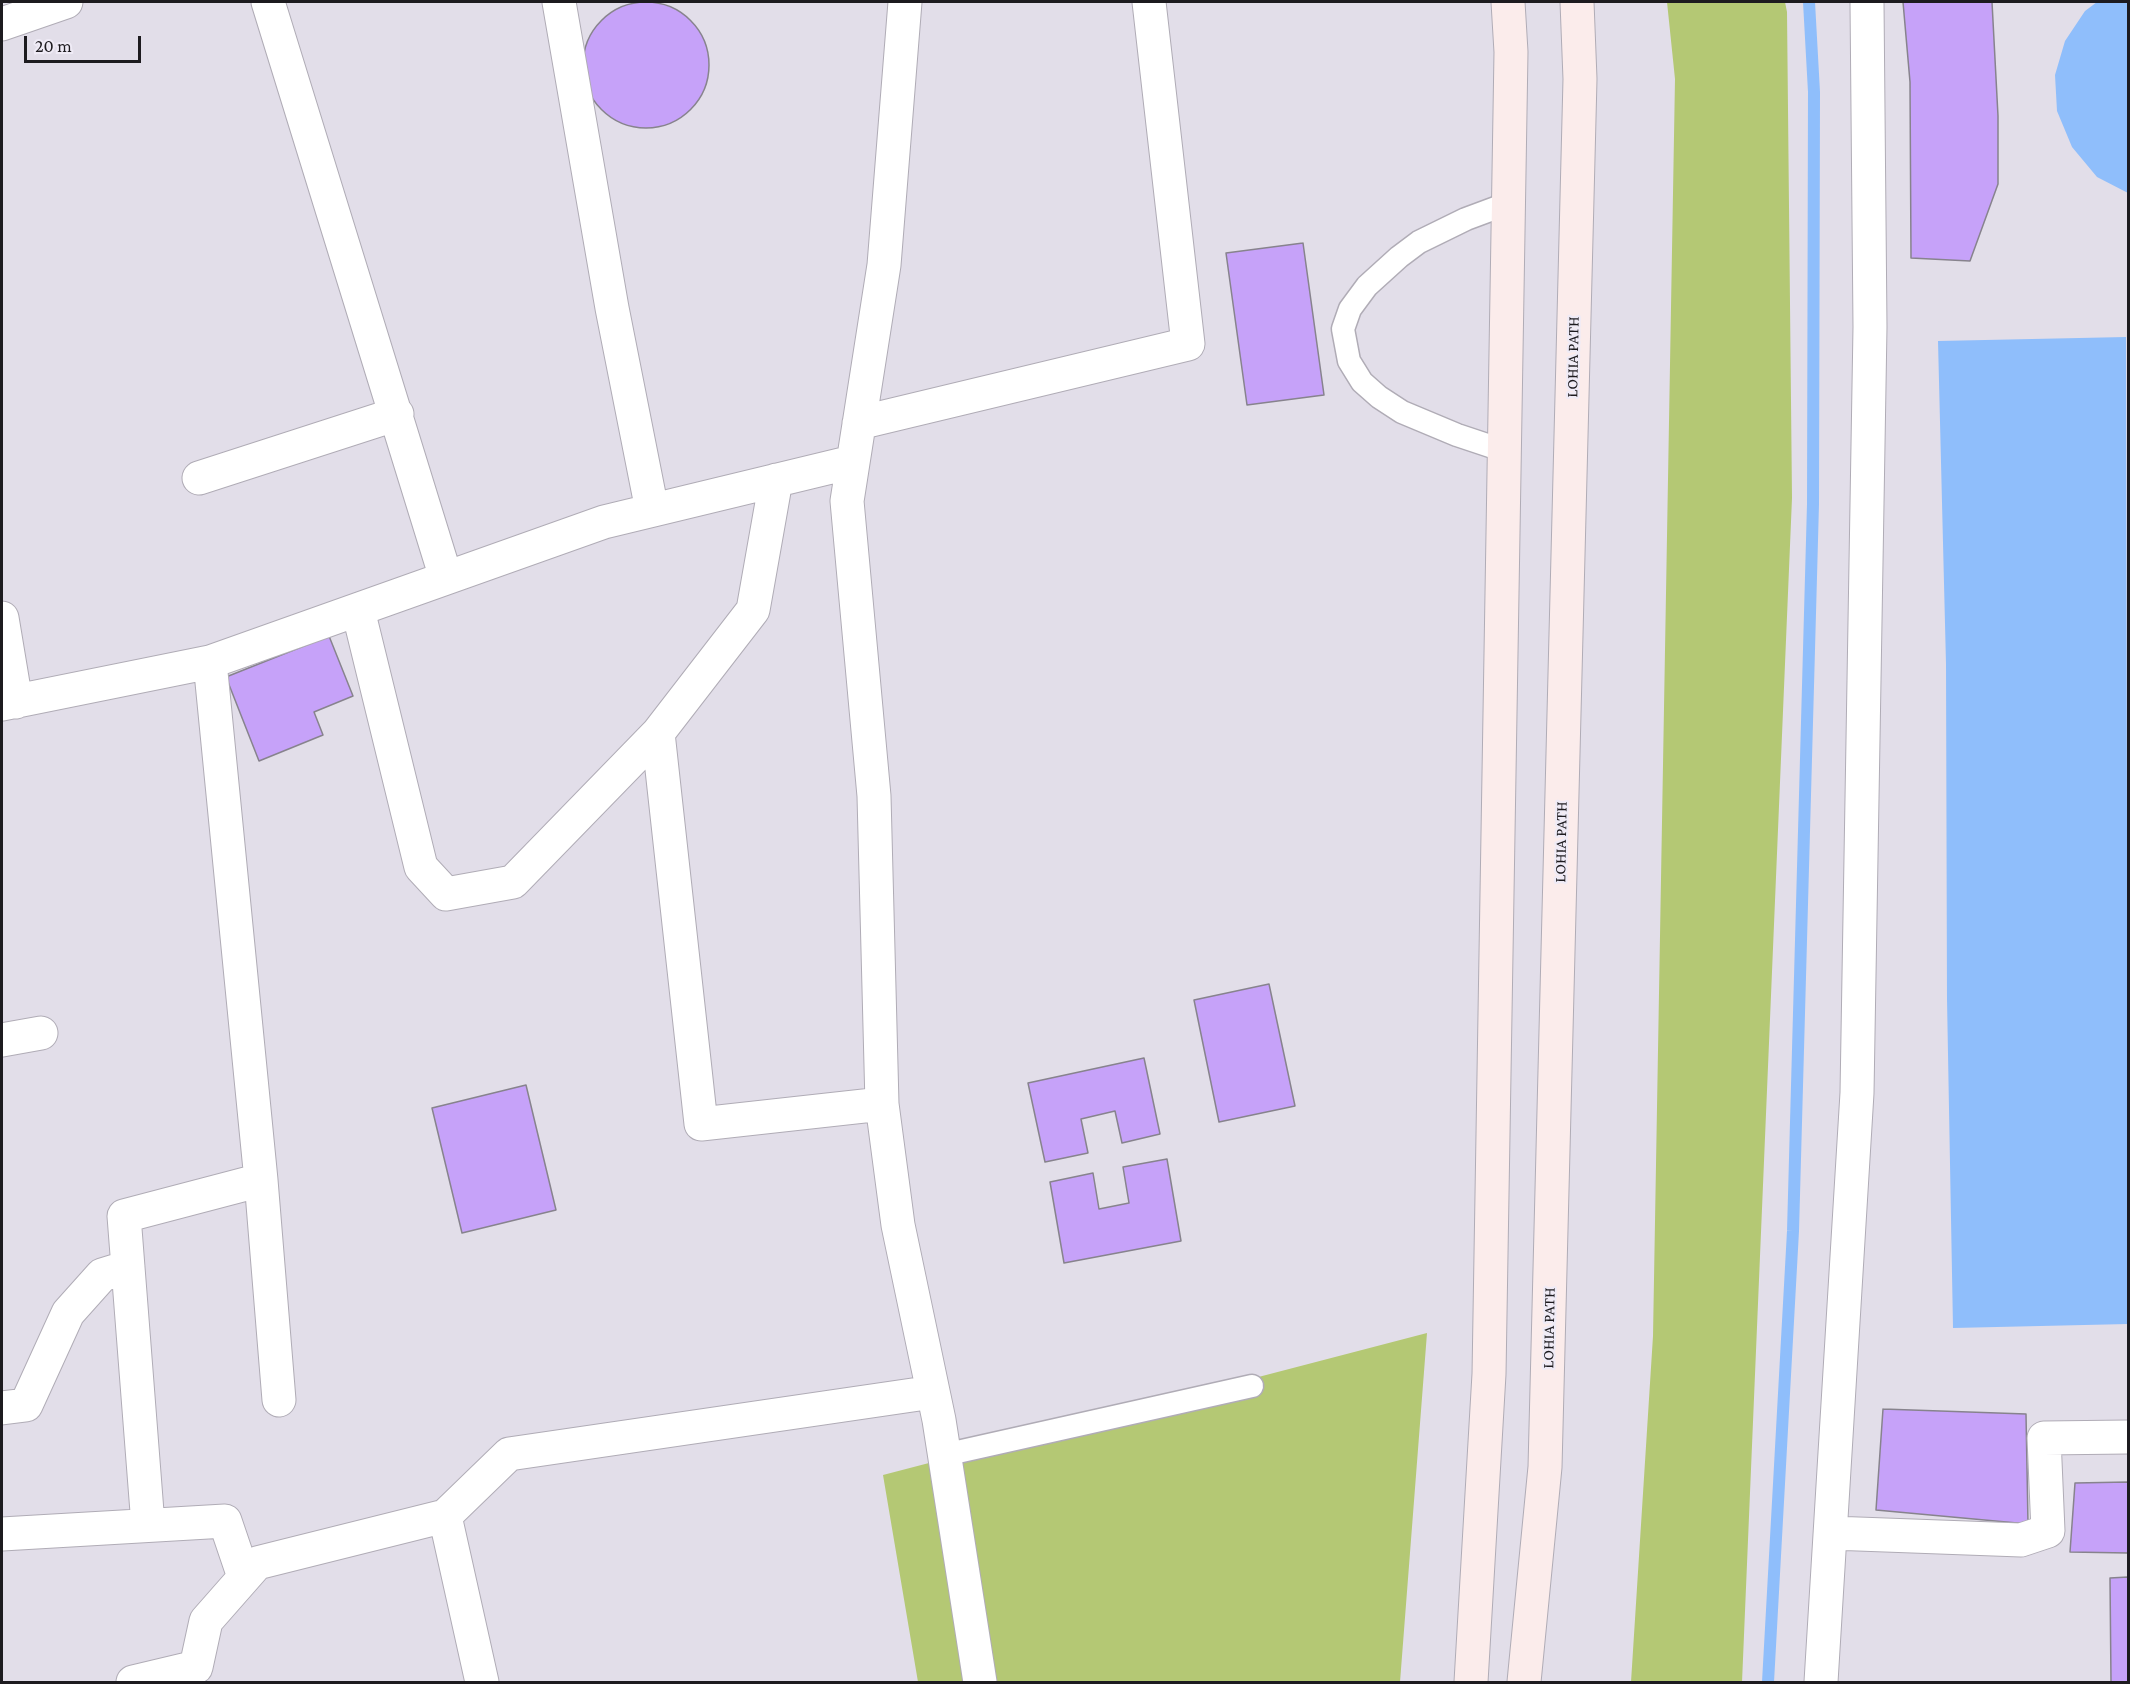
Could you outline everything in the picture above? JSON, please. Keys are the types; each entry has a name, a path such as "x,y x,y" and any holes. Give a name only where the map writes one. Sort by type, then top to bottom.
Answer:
{"main road":[{"path":"1471,1683 1489,1374 1509,203 1511,52 1508,2"},
{"name":"LOHIA PATH","path":"1524,1683 1545,1467 1580,79 1577,2"}],"street":[{"path":"268,2 446,578"},
{"path":"560,2 612,308 652,510"},
{"path":"905,2 884,265 847,501 874,796 882,1104 898,1225 933,1392 980,1683"},
{"path":"859,423 1188,344 1149,2"},
{"path":"1821,1683 1857,1081 1870,327 1867,2"},
{"path":"2,24 57,3"},
{"path":"199,478 397,414"},
{"path":"2,618 9,703 210,662 604,522 852,462"},
{"path":"358,610 421,867 446,894 513,882 658,734 753,610 776,480"},
{"path":"210,662 261,1180 279,1400"},
{"path":"658,734 701,1124 882,1104"},
{"path":"2,1040 41,1033"},
{"path":"148,1526 124,1216 261,1180"},
{"path":"2,1408 26,1405 68,1313 102,1275 128,1267"},
{"path":"133,1683 197,1675 206,1621 257,1563 445,1516 509,1454 933,1392"},
{"path":"1831,1533 2021,1540 2048,1531 2044,1438 2128,1437"},
{"path":"445,1516 482,1683"},
{"path":"2,1534 225,1521 244,1577"}],"lane":[{"path":"1505,451 1457,435 1402,412 1379,397 1362,382 1349,361 1343,329 1350,309 1367,286 1399,257 1419,242 1466,219 1509,203"},
{"path":"944,1455 1252,1386"}],"green space":[{"path":"1667,2 1785,2 1787,12 1792,498 1742,1682 1631,1682 1653,1336 1675,79"},
{"path":"1427,1333 1400,1682 918,1682 883,1475"}],"water":[{"path":"2097,2 2128,2 2128,193 2097,177 2072,147 2057,111 2055,75 2065,41 2085,11"},
{"path":"2126,337 2128,1324 1953,1328 1947,999 1946,664 1938,341"}],"building":[{"path":"646,2 670,7 691,20 704,41 709,65 704,89 691,110 670,123 646,128 622,123 601,110 588,89 583,65 588,41 601,20 622,7"},
{"path":"1903,2 1992,2 1998,116 1998,184 1970,261 1911,258 1910,82"},
{"path":"1303,243 1324,395 1247,405 1226,253"},
{"path":"329,636 353,696 314,712 323,735 259,761 226,677"},
{"path":"1269,984 1295,1106 1219,1122 1194,1000"},
{"path":"1144,1058 1160,1134 1122,1143 1115,1111 1081,1119 1088,1153 1045,1162 1028,1083"},
{"path":"526,1085 556,1210 462,1233 432,1108"},
{"path":"1167,1159 1181,1241 1064,1263 1050,1182 1093,1173 1099,1209 1129,1203 1123,1167"},
{"path":"1883,1409 2026,1414 2028,1524 1876,1510"},
{"path":"2128,1482 2128,1553 2070,1552 2075,1483"},
{"path":"2128,1577 2128,1682 2111,1682 2110,1578"}],"waterway":[{"path":"1768,1682 1793,1231 1813,504 1814,92 1809,2"}]}
